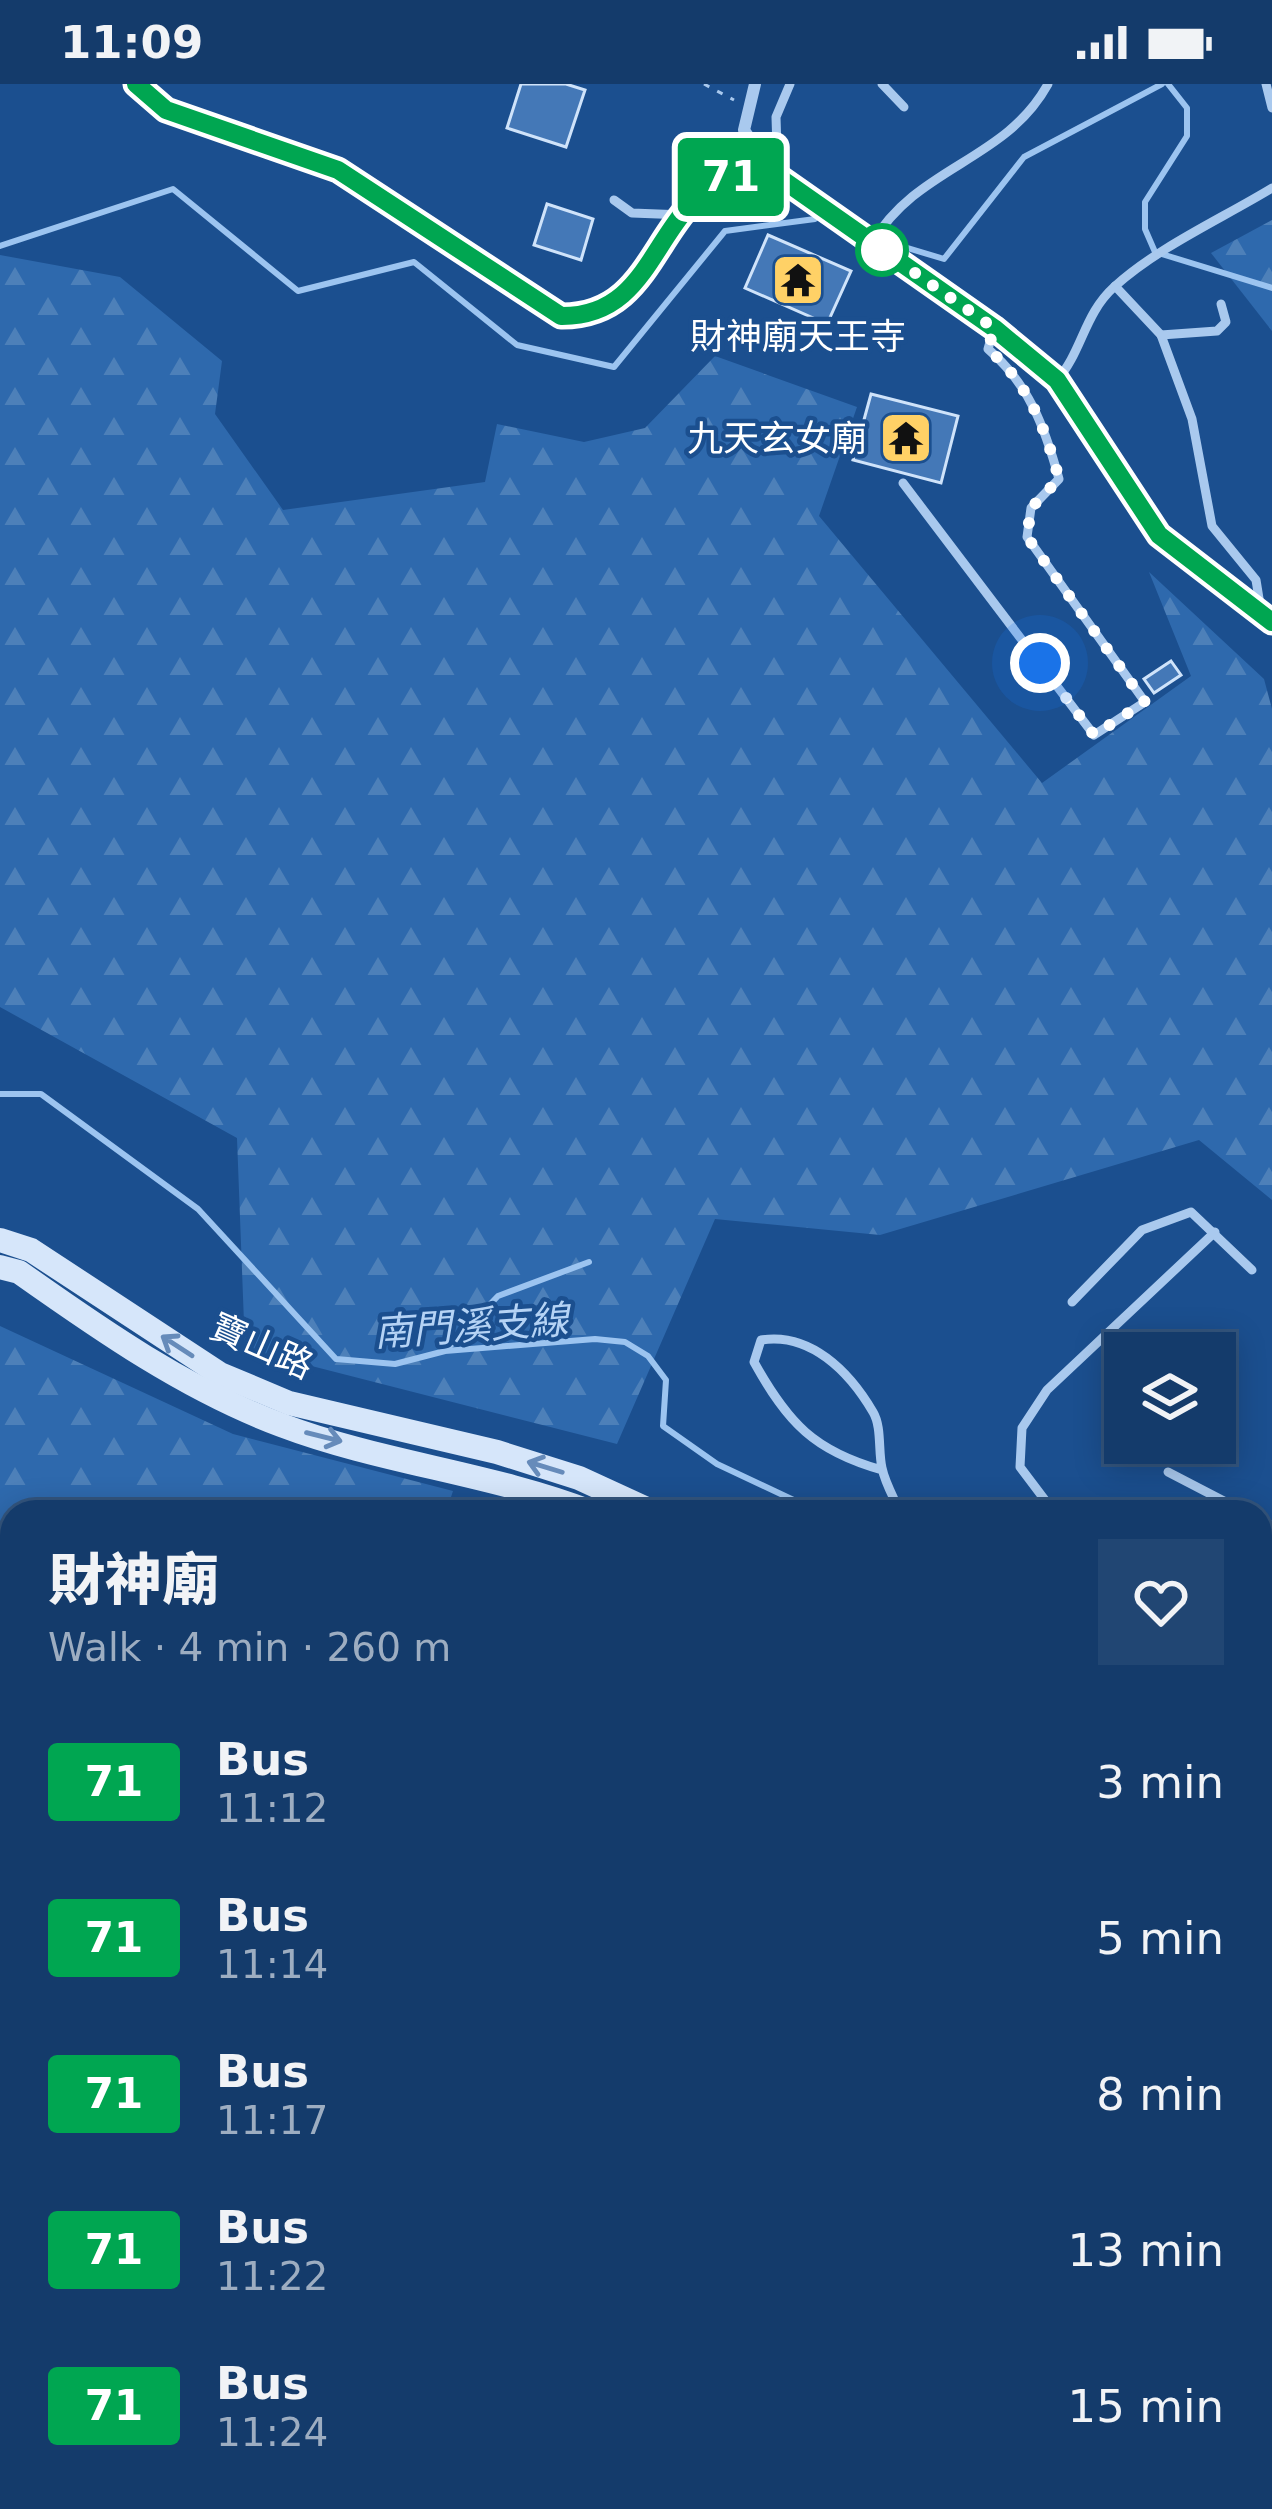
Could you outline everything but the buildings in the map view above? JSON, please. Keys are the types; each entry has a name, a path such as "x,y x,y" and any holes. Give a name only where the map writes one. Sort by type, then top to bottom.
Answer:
{"street":[{"path":"136,84 166,110 338,170 561,316 592,317 619,303 684,215 728,177 773,173"},
{"path":"755,84 744,130 773,173 994,328 1057,380 1159,535 1272,622"},
{"name":"寶山路","path":"0,1240 31,1250 238,1382 289,1402 579,1478 627,1500"},
{"name":"寶山路","path":"0,1268 20,1272 160,1366 283,1426 517,1484 559,1500"}],"lane":[{"path":"753,149 777,149 776,117 790,84"},
{"path":"882,84 904,107"},
{"path":"872,243 891,210 960,161 1005,139 1028,117 1048,84"},
{"path":"1266,84 1272,108"},
{"path":"1057,380 1076,359 1090,314 1115,286 1272,188"},
{"path":"614,200 632,213 684,215"},
{"path":"1115,286 1160,335 1192,419 1213,526 1256,580 1261,611"},
{"path":"1160,335 1216,331 1226,322 1221,304"},
{"path":"904,483 1094,735 1145,702 1027,537 1031,508 1059,479 1046,433 1016,373 988,349 994,328"},
{"path":"1072,1302 1142,1230 1191,1212 1252,1270"},
{"path":"1045,1500 1020,1467 1022,1428 1047,1390 1215,1232"},
{"path":"882,1470 837,1457 803,1432 778,1404 754,1362 761,1340 783,1336 823,1353 875,1414 882,1470 895,1500"},
{"path":"1168,1472 1222,1500"}],"path":[{"path":"704,84 746,107"}],"green space":[{"path":"1272,220 1272,331 1211,253"},
{"path":"0,255 120,277 222,361 215,414 283,510 485,482 497,424 584,442 645,428 715,356 857,407 819,516 1042,783 1191,676 1149,572 1264,679 1272,709 1272,1200 1199,1140 880,1235 715,1219 617,1444 245,1349 237,1138 0,1007"},
{"path":"0,1326 233,1434 453,1491 450,1500 0,1500"}],"waterway":[{"path":"891,243 944,259 1024,157 1162,84"},
{"path":"1168,84 1187,108 1187,136 1145,202 1145,229 1155,252 1272,288"},
{"path":"0,246 173,189 298,291 414,262 517,345 614,367 725,231 815,219"},
{"name":"南門溪支線","path":"0,1094 41,1094 198,1209 336,1359 395,1364 445,1351 595,1339 625,1342 648,1356 666,1380 663,1426 717,1464 794,1500"},
{"path":"448,1348 498,1296 589,1262"}],"bus line":[{"name":"71","path":"136,84 166,110 338,170 561,316 592,317 619,303 695,201 728,177 773,173 994,328 1057,380 1159,535 1272,622"}],"place":[{"name":"財神廟天王寺","path":"798,280"},
{"name":"九天玄女廟","path":"906,438"}],"route":[{"path":"882,250 872,243 994,328 988,349 1016,373 1046,433 1059,479 1031,508 1027,537 1145,702 1094,735 1040,663"}]}
